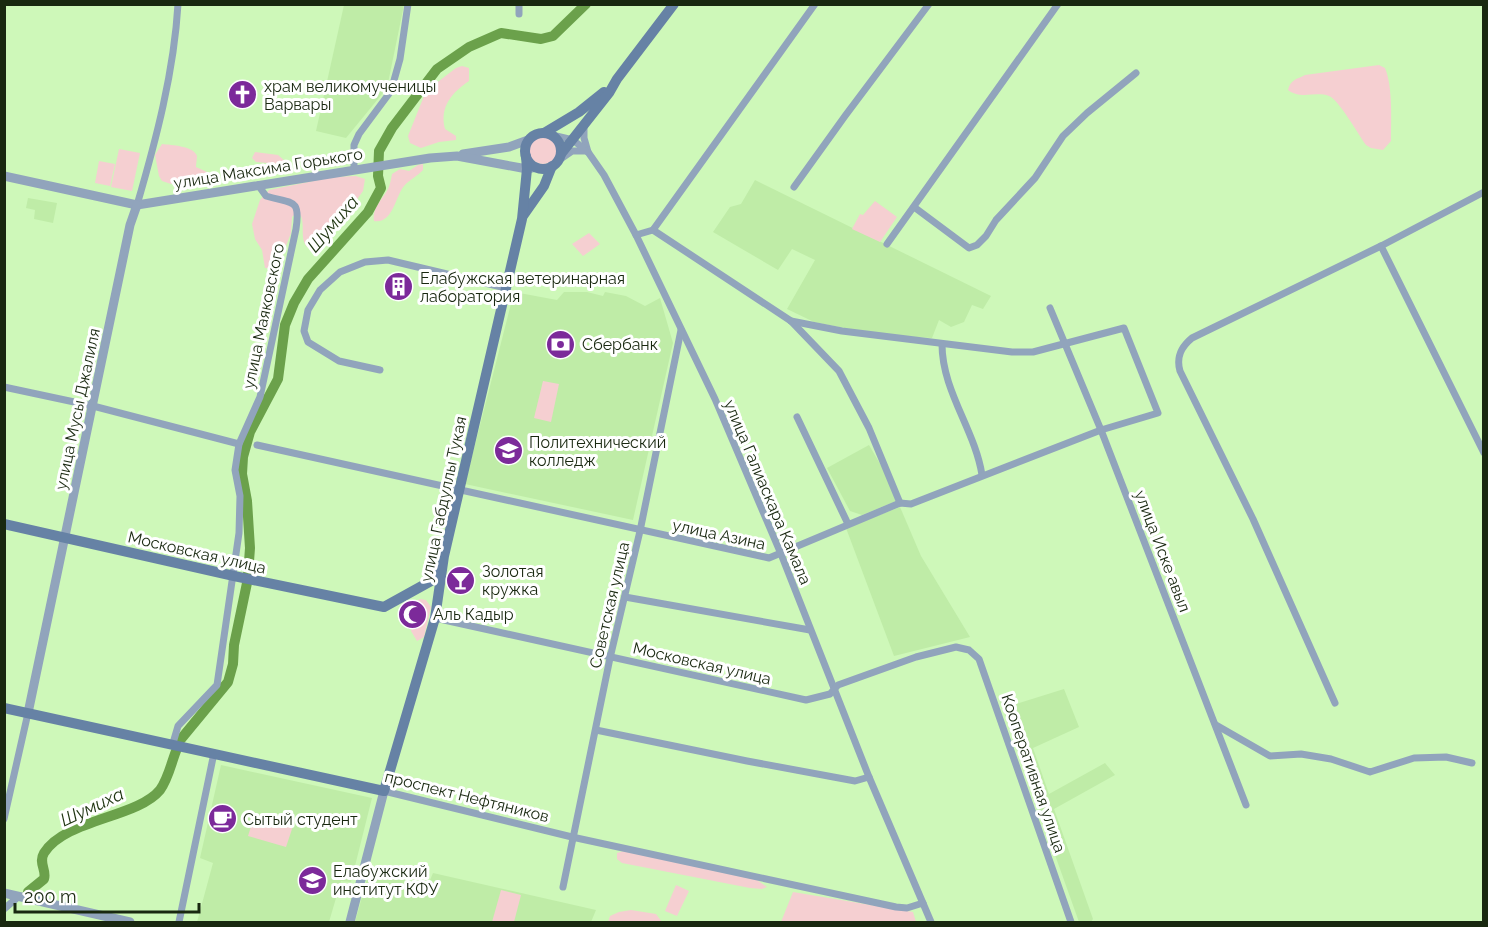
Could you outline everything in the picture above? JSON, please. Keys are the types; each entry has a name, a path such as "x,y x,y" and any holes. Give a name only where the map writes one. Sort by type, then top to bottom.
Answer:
{"main road":[{"path":"557,160 674,4"},
{"path":"548,134 595,101 617,79"},
{"path":"532,168 525,148 528,140 538,133 548,134 559,143 557,160"},
{"name":"улица Максима Горького","path":"532,168 547,168 557,160"},
{"name":"улица Габдуллы Тукая","path":"522,219 544,186 557,160"},
{"name":"улица Габдуллы Тукая","path":"384,791 435,618 444,556 532,168"},
{"name":"Московская улица","path":"4,524 384,607 418,590"},
{"path":"418,590 431,581 438,572 444,556"},
{"path":"418,590 428,591 435,595 437,606"},
{"name":"проспект Нефтяников","path":"4,708 173,743 384,791"}],"street":[{"name":"улица Мусы Джалиля","path":"4,819 130,225 157,133 172,57 178,4"},
{"path":"354,170 354,145 359,134 391,91 400,59 408,4"},
{"path":"519,4 519,14"},
{"path":"636,235 653,231 815,4"},
{"path":"794,187 929,4"},
{"path":"887,244 1058,4"},
{"path":"914,207 969,248 977,245 996,220 1035,178 1063,136 1136,73"},
{"path":"557,160 572,151 588,152 584,138 584,123"},
{"name":"улица Галиаскара Камала","path":"548,134 573,140 588,152 604,176 636,235 715,399 781,554 869,777 931,922"},
{"path":"457,156 509,147 528,140"},
{"name":"улица Максима Горького","path":"4,176 137,205 388,164 457,156 532,168"},
{"name":"улица Маяковского","path":"173,743 178,726 217,685 228,600 234,576 240,511 235,470 239,444 260,397 297,219 297,208 294,203 266,196 258,185"},
{"path":"1335,703 1252,519 1180,371 1178,359 1182,348 1192,338 1381,246 1484,192"},
{"path":"653,231 791,321 839,371 869,428 900,503"},
{"path":"1381,246 1484,453"},
{"path":"380,370 339,361 308,342 304,331 308,310 320,290 339,272 365,262 388,260 506,288"},
{"name":"улица Иске авыл","path":"1050,309 1101,430 1246,805"},
{"path":"791,321 842,331 995,351 1033,352 1065,344"},
{"name":"улица Азина","path":"257,445 769,558 900,503 911,504 1101,430 1158,412 1124,328 1065,344"},
{"name":"Советская улица","path":"563,887 681,330"},
{"path":"942,344 944,370 982,475"},
{"path":"4,387 93,406 239,444"},
{"path":"797,417 848,524"},
{"path":"625,597 810,630"},
{"name":"Московская улица","path":"435,618 798,700 816,699 830,694 838,685 876,670 956,647"},
{"name":"Кооперативная улица","path":"956,647 969,650 979,659 1071,922"},
{"path":"1216,725 1270,756 1300,754 1331,759 1370,772 1414,758 1446,757 1472,763"},
{"path":"596,730 855,781 869,777"},
{"path":"179,922 214,753"},
{"name":"проспект Нефтяников","path":"384,791 572,837 896,907 907,908 923,903"},
{"name":"улица Габдуллы Тукая","path":"350,922 384,791"},
{"path":"4,893 130,922"},
{"path":"4,909 18,897"}],"shaded area":[{"path":"344,5 404,5 387,88 346,138 316,131"},
{"path":"1379,65 1385,68 1388,76 1391,104 1391,141 1383,150 1366,145 1343,110 1329,96 1303,95 1288,90 1292,82 1305,75"},
{"path":"462,66 469,68 469,81 449,100 444,113 445,129 456,136 456,140 439,142 421,148 410,143 408,136 426,91"},
{"path":"543,136 553,140 557,150 553,160 543,164 533,160 529,150 533,140"},
{"path":"162,144 192,150 197,156 196,167 207,172 207,176 171,184 162,181 155,155"},
{"path":"119,149 140,153 132,191 111,187"},
{"path":"255,152 278,155 285,161 281,164 256,162 252,158"},
{"path":"99,161 115,164 110,186 95,183"},
{"path":"423,164 423,170 404,186 389,214 380,221 374,221 376,208 388,189 392,174 400,169 409,171"},
{"path":"356,176 365,179 363,191 333,233 321,244 313,248 307,247 303,239 302,218 300,214 294,215 291,233 277,269 265,268 262,250 255,239 252,224 260,200 269,190 333,177"},
{"path":"755,180 991,296 983,309 972,305 964,322 951,327 939,320 932,338 880,335 814,322 787,309 815,260 792,249 778,270 713,232 730,207 741,204"},
{"path":"28,198 57,203 53,223 34,219 35,210 26,208"},
{"path":"875,201 897,217 880,242 852,229 860,214 863,215"},
{"path":"589,233 600,244 583,256 572,244"},
{"path":"514,292 557,300 564,292 587,292 603,296 605,292 626,296 645,306 660,298 673,343 633,520 465,484"},
{"path":"543,381 559,384 551,422 534,418"},
{"path":"869,445 886,474 896,501 862,515 850,511 827,468"},
{"path":"900,507 921,556 970,637 894,656 846,528"},
{"path":"420,599 426,600 431,607 424,637 417,641 411,631 417,606 411,604"},
{"path":"1064,689 1079,727 1033,748 1049,794 1105,763 1115,775 1054,809 1093,919 1091,922 1079,922 1000,701 1010,697 1016,704"},
{"path":"221,765 372,798 351,882 341,881 329,922 197,922 213,863 200,858"},
{"path":"255,814 293,826 286,847 248,836"},
{"path":"623,851 757,880 767,887 750,888 622,863 617,859 617,853"},
{"path":"369,872 391,879 392,876 428,885 433,873 596,910 591,922 355,922"},
{"path":"676,885 689,891 677,916 665,911"},
{"path":"501,890 521,895 514,922 492,922"},
{"path":"793,892 913,912 916,922 781,922"},
{"path":"631,910 656,914 662,922 608,922 610,916"}],"waterway":[{"name":"Шумиха","path":"248,575 250,548 247,501 242,474 243,457 250,432 278,379 285,325 294,303 308,279 368,212 381,188 378,176 379,151 392,128 437,69 469,47 501,33 541,39 553,36 586,4"},
{"name":"Шумиха","path":"181,739 228,682 247,583"},
{"name":"Шумиха","path":"28,892 44,879 42,857 54,842 68,833 135,807 149,799 163,786 176,751"}],"place":[{"name":"храм великомученицы Варвары","path":"243,95"},
{"name":"Елабужская ветеринарная лаборатория","path":"399,287"},
{"name":"Сбербанк","path":"561,344"},
{"name":"Политехнический колледж","path":"508,451"},
{"name":"Золотая кружка","path":"461,580"},
{"name":"Аль Кадыр","path":"412,614"},
{"name":"Сытый студент","path":"222,819"},
{"name":"Елабужский институт КФУ","path":"312,880"}]}
